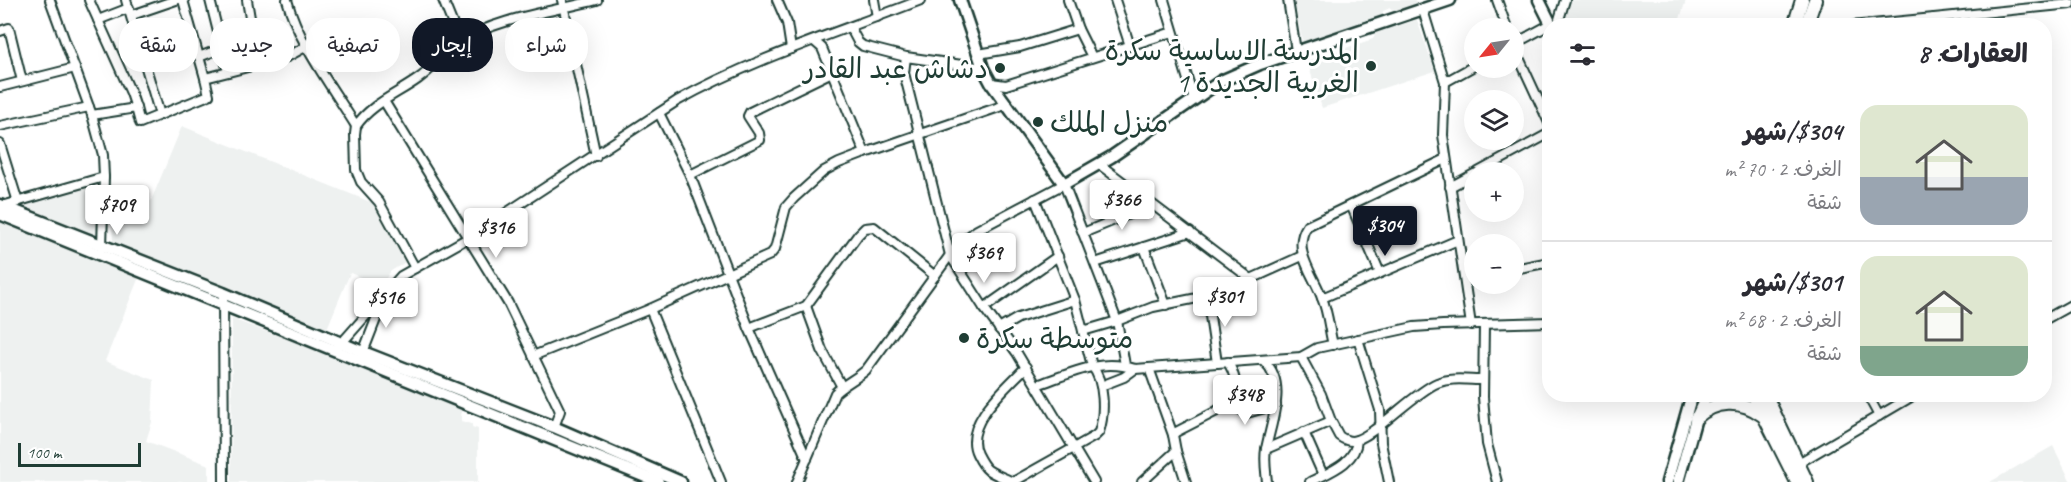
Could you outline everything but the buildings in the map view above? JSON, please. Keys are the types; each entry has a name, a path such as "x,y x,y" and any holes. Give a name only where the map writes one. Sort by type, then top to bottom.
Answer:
{"main road":[{"path":"1797,18 1803,0"},
{"path":"1809,18 1815,0"},
{"path":"1756,402 1797,482"},
{"path":"1769,402 1807,482"},
{"path":"1696,418 1711,408 1728,404 1746,406 1762,415"}],"street":[{"path":"50,0 90,111 103,155 101,250"},
{"path":"89,0 131,93 140,123 209,95 183,0"},
{"path":"98,20 129,8 176,0"},
{"path":"210,0 214,18"},
{"path":"247,0 250,18"},
{"path":"287,0 296,25 306,42"},
{"path":"443,0 450,18"},
{"path":"561,0 596,156"},
{"path":"493,27 597,0"},
{"path":"777,0 786,23 791,49"},
{"path":"874,0 877,17"},
{"path":"338,347 387,289 401,276 468,238 659,113 708,84 791,49 921,0"},
{"path":"960,0 983,68 991,83 1064,184 1117,321 1125,365"},
{"path":"1068,0 1078,29 1092,57"},
{"path":"1115,0 1130,46"},
{"path":"1164,0 1194,100"},
{"path":"1288,0 1296,51"},
{"path":"797,482 829,405 842,387 866,370 950,255 977,230 1099,164 1221,81 1296,51 1450,0"},
{"path":"1497,0 1503,18"},
{"path":"1539,0 1550,18"},
{"path":"1557,18 1565,0"},
{"path":"1965,18 2071,4"},
{"path":"129,8 160,115"},
{"path":"1423,10 1445,82 1443,135 1464,278"},
{"path":"850,27 862,46 906,57 983,68"},
{"path":"0,31 9,28 22,81"},
{"path":"978,54 1020,47 1078,29"},
{"path":"1524,41 1542,31"},
{"path":"991,83 1006,85 1173,32"},
{"path":"814,41 822,48 865,153"},
{"path":"199,57 210,53"},
{"path":"906,57 904,73 950,255 1026,367 1094,482"},
{"path":"0,87 75,68"},
{"path":"1524,68 1542,107"},
{"path":"205,78 228,72"},
{"path":"324,72 356,126 355,153 359,176 369,192 379,202 415,268"},
{"path":"356,126 363,117 426,72"},
{"path":"690,175 760,140 759,133 748,116 750,112 832,72"},
{"path":"1445,82 1464,72"},
{"path":"384,101 508,303 560,411 554,427"},
{"path":"534,356 650,309 770,255 777,242 783,213 794,198 832,166 1005,105"},
{"path":"0,126 90,111 136,108"},
{"path":"659,113 690,175 749,328 807,459"},
{"path":"1496,162 1542,137"},
{"path":"0,144 18,201"},
{"path":"1333,345 1323,298 1302,256 1304,231 1307,226 1446,159"},
{"path":"1099,164 1251,279"},
{"path":"1,208 18,201 104,177"},
{"path":"1450,187 1464,179"},
{"path":"1026,367 982,417 975,429 973,441 984,467 1013,482 1099,432 1101,419 1101,386 1092,366 1075,300 1035,199"},
{"path":"1083,233 1151,205"},
{"path":"1351,205 1380,273"},
{"path":"1,208 338,347 554,427 681,482"},
{"path":"749,328 806,306 858,235 869,227 874,227 935,276"},
{"path":"1095,263 1190,232"},
{"path":"1323,298 1458,240"},
{"path":"1144,247 1166,305"},
{"path":"984,308 1058,256"},
{"path":"1083,331 1153,307 1207,296 1302,256"},
{"path":"1524,267 1542,264"},
{"path":"362,356 387,289"},
{"path":"1466,294 1471,325"},
{"path":"1207,296 1217,363"},
{"path":"223,298 224,482"},
{"path":"999,329 1018,318 1075,300"},
{"path":"2052,316 2071,305"},
{"path":"806,306 822,350 842,387"},
{"path":"650,309 721,482"},
{"path":"1037,385 1092,366 1115,363 1135,369 1264,361 1301,357 1317,348 1414,327 1542,322"},
{"path":"1484,325 1483,380 1486,444 1497,482"},
{"path":"1358,339 1375,388 1381,423 1381,443 1389,482"},
{"path":"362,356 658,482"},
{"path":"1301,357 1322,394 1339,436 1350,441 1357,440 1426,388 1439,382 1483,380"},
{"path":"1264,361 1271,368 1276,391 1276,405 1266,449 1267,482"},
{"path":"1228,362 1234,372 1237,387 1236,398 1240,409 1247,413 1276,405"},
{"path":"1149,368 1173,435 1186,482"},
{"path":"1101,386 1124,377 1135,369"},
{"path":"1173,435 1236,398"},
{"path":"1666,482 1690,402"},
{"path":"1678,482 1696,418 1703,402"},
{"path":"1871,402 1879,416"},
{"path":"1797,464 1903,402"},
{"path":"1266,449 1332,421"},
{"path":"1304,432 1323,475"},
{"path":"1310,482 1352,456 1357,448 1357,440"},
{"path":"1142,482 1176,451"}],"shaded area":[{"path":"1294,0 1415,0 1416,4 1395,11 1390,8 1383,11 1381,17 1303,44"},
{"path":"1572,0 1686,0 1680,18 1566,18"},
{"name":"المدرسة الاساسية سكرة الغربية الجديدة 1","path":"1417,20 1435,71 1322,108 1307,61 1373,39 1376,33"},
{"path":"182,126 378,205 376,208 381,211 407,261 391,271 381,285 350,273 326,331 226,289 218,283 214,284 113,243 111,200 151,201"},
{"path":"94,185 99,188 99,238 21,209 20,205"},
{"path":"0,221 139,277 105,361 154,380 152,422 146,441 209,465 209,482 0,482"},
{"path":"232,319 462,404 461,421 472,424 472,427 478,429 478,482 231,482"},
{"path":"2053,446 2071,482 1990,482"}],"place":[{"name":"المدرسة الاساسية سكرة الغربية الجديدة 1","path":"1371,66"},
{"name":"دشاش عبد القادر","path":"1000,68"},
{"name":"منزل الملك","path":"1038,122"},
{"name":"متوسطة سكرة","path":"964,338"}]}
